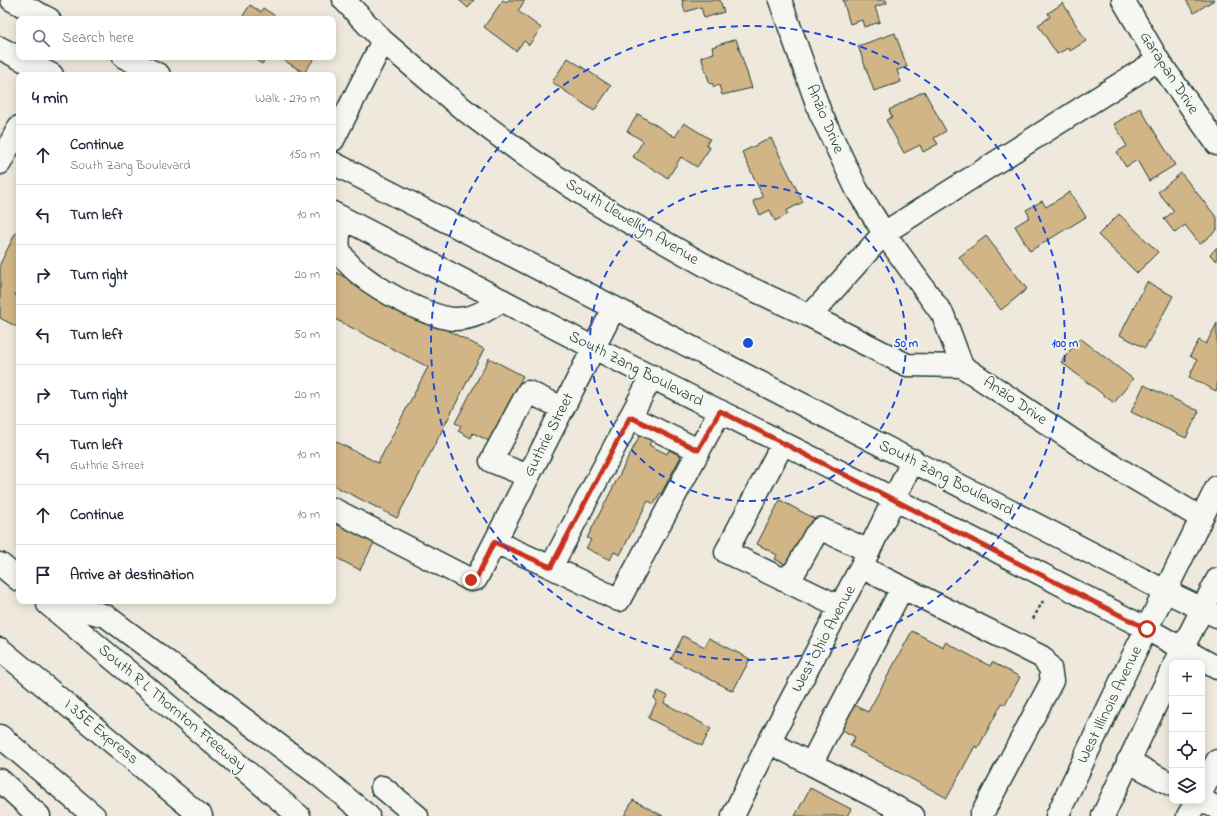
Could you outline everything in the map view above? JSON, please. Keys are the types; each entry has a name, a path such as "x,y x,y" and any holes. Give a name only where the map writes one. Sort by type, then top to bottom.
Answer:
{"main road":[{"path":"12,0 44,16"},
{"name":"South Llewellyn Avenue","path":"344,0 383,41 458,104 526,156 597,204 724,276 810,316 907,365 962,366"},
{"name":"Anzio Drive","path":"780,0 820,112 857,190 884,233 943,315 962,366 1087,450 1201,518"},
{"name":"Garapan Drive","path":"1123,0 1158,60 1217,144"},
{"path":"336,134 383,41"},
{"path":"0,48 16,55"},
{"path":"27,60 50,70"},
{"path":"130,60 153,72"},
{"path":"810,316 884,233 1158,60"},
{"name":"South Zang Boulevard","path":"336,166 913,460 1165,591 1209,612"},
{"path":"337,215 339,248 352,267 386,293 420,309 454,319 478,316 502,300"},
{"name":"South Zang Boulevard","path":"337,215 594,348 652,376 1147,629 1179,656 1217,668"},
{"name":"Guthrie Street","path":"336,511 471,580 476,579 614,308"},
{"path":"551,567 652,376"},
{"path":"528,476 491,461 528,392 563,408"},
{"path":"494,542 551,567 619,600 720,411"},
{"path":"630,417 696,454"},
{"path":"783,443 726,552 840,608"},
{"name":"West Ohio Avenue","path":"733,816 769,742 865,559 913,460"},
{"name":"West Illinois Avenue","path":"1057,816 1165,591 1217,487"},
{"path":"783,580 795,571 815,535 821,529 865,559 902,588 1042,657 1050,668 1052,681 981,816"},
{"path":"0,564 16,577"},
{"path":"1179,656 1209,612 1217,580"},
{"path":"811,764 902,588"},
{"name":"South R L Thornton Freeway","path":"48,604 299,816"},
{"path":"61,604 106,616 320,776 368,816"},
{"name":"I 35E Express","path":"0,649 201,816"},
{"path":"1103,816 1169,676"},
{"path":"0,736 94,816"},
{"path":"769,742 913,816"},
{"path":"1128,761 1169,783"},
{"path":"1205,785 1217,761"},
{"path":"0,780 39,816"},
{"path":"382,787 417,816"},
{"path":"1205,802 1217,808"},
{"path":"1188,816 1195,804"}],"path":[{"path":"1033,619 1043,601"}],"building":[{"path":"459,0 474,0 468,8"},
{"path":"503,0 506,2 508,0 525,0 518,11 541,28 529,45 524,41 516,51 484,27"},
{"path":"682,0 720,0 724,12 704,18 701,7 685,12"},
{"path":"843,0 886,0 887,3 875,7 880,22 864,27 862,20 850,24"},
{"path":"1186,0 1214,0 1194,13"},
{"path":"1063,3 1086,41 1070,51 1068,48 1057,54 1038,25 1050,17 1048,13"},
{"path":"250,5 261,12 263,8 275,16 243,16"},
{"path":"895,33 907,67 897,70 901,82 874,91 858,46"},
{"path":"736,39 752,88 722,95 719,85 714,87 712,83 710,84 701,57 714,53 712,47"},
{"path":"568,58 611,86 594,111 552,82"},
{"path":"256,60 264,60 262,64"},
{"path":"284,60 313,60 305,72"},
{"path":"924,91 946,131 934,138 938,144 923,152 920,145 904,153 886,120 892,117 889,110"},
{"path":"1140,108 1175,165 1149,181 1137,160 1126,167 1117,152 1127,146 1114,124"},
{"path":"638,114 675,137 684,123 710,139 706,145 710,148 697,167 681,157 668,178 633,157 643,141 627,131"},
{"path":"771,138 803,202 786,211 788,214 775,221 770,210 760,215 753,201 763,197 742,152"},
{"path":"1181,173 1217,218 1217,230 1200,244 1185,225 1175,233 1164,219 1174,211 1158,192"},
{"path":"1070,192 1086,217 1030,251 1015,226 1030,217 1026,210 1042,201 1046,207"},
{"path":"1119,214 1158,252 1137,273 1098,235"},
{"path":"16,232 16,326 0,318 0,264"},
{"path":"986,236 1027,289 1001,310 959,257"},
{"path":"1217,247 1217,261 1210,255"},
{"path":"336,273 484,349 397,518 336,487 336,442 378,463 428,367 336,320"},
{"path":"1147,282 1173,296 1145,348 1120,335"},
{"path":"1217,323 1216,391 1189,377 1197,360 1190,356 1199,340 1206,344"},
{"path":"1080,338 1133,379 1114,403 1061,362"},
{"path":"489,358 523,376 489,441 473,433 471,438 458,431 461,426 455,423"},
{"path":"1144,385 1199,411 1186,438 1131,412"},
{"path":"641,433 652,439 649,445 667,454 669,450 681,456 654,504 648,501 620,555 614,552 610,560 586,548 591,540 587,538"},
{"path":"780,500 815,519 790,567 775,559 777,555 757,544"},
{"path":"336,519 376,539 360,570 336,558"},
{"path":"912,631 943,647 945,642 990,666 992,662 1020,677 1005,705 1002,703 978,748 975,746 947,798 850,746 855,737 839,728 853,704 868,712"},
{"path":"683,636 705,647 709,638 750,659 733,691 671,659"},
{"path":"658,691 668,696 664,703 711,728 702,746 648,718 657,701 654,698"},
{"path":"810,788 851,809 847,816 795,816"},
{"path":"633,800 663,816 624,816"}],"route":[{"path":"471,580 476,579 494,542 551,567 630,417 698,450 720,411 1127,617 1147,629"}]}
